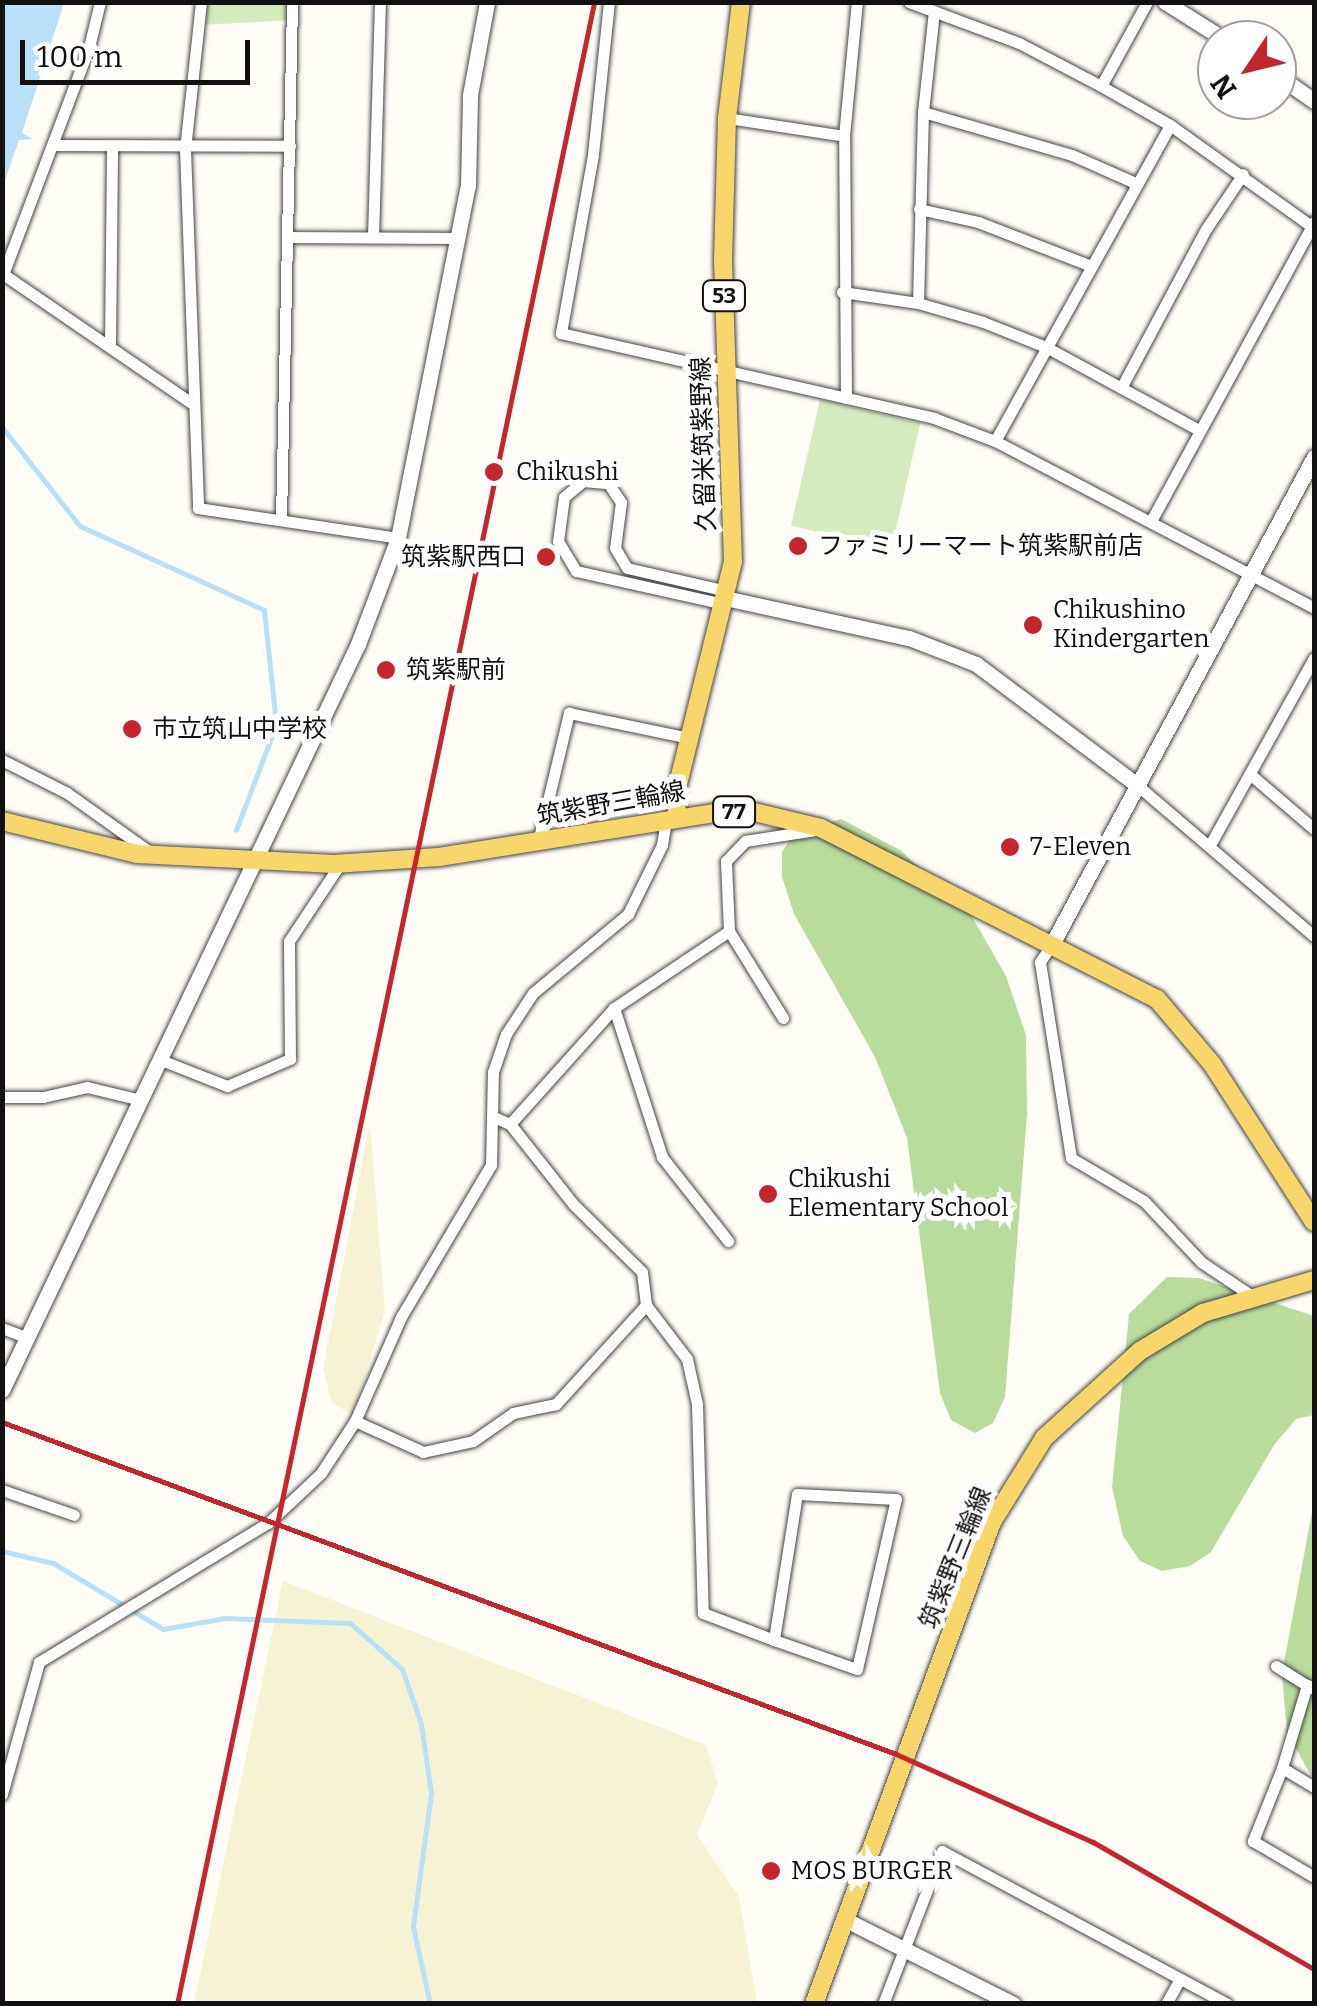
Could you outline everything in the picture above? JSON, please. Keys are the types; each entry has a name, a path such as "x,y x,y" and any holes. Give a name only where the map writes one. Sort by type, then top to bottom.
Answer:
{"main road":[{"name":"久留米筑紫野線","path":"671,818 733,562 727,372 727,118 741,2"},
{"name":"筑紫野三輪線","path":"2,821 155,856 340,864 538,842 671,818 754,812 821,828 1157,999 1212,1064 1314,1222"},
{"name":"筑紫野三輪線","path":"814,2004 992,1522 1026,1464 1044,1438 1140,1352 1250,1294 1314,1280"}],"street":[{"path":"100,2 54,145 3,274 190,402"},
{"path":"201,2 185,149 190,402 198,508 398,538"},
{"path":"281,520 292,2"},
{"path":"373,238 380,2"},
{"path":"2,1390 358,644 398,538 468,186 470,95 487,2"},
{"path":"609,2 592,154 560,333 934,418 996,442 1314,608"},
{"path":"846,398 842,292 844,136 858,2"},
{"path":"909,2 1019,43 1101,86 1170,125 1313,224 1197,429 1151,520"},
{"path":"1101,86 1147,2"},
{"path":"1165,2 1197,23"},
{"path":"918,303 924,112 934,11"},
{"path":"924,112 1072,155 1133,182"},
{"path":"727,118 844,136"},
{"path":"996,442 1133,182 1170,125"},
{"path":"54,145 185,149 290,146"},
{"path":"110,346 112,148"},
{"path":"1121,388 1206,229 1243,174"},
{"path":"919,210 1010,233 1089,265"},
{"path":"288,237 456,238"},
{"path":"842,292 918,303 1046,347 1197,429"},
{"path":"1250,1294 1200,1262 1144,1202 1071,1158 1040,962 1314,457"},
{"path":"725,598 627,568 615,548 621,502 608,483 584,481 564,497 558,542 576,571 909,638 976,664 1211,843 1314,936"},
{"path":"1211,843 1314,658"},
{"path":"538,842 569,713 690,738"},
{"path":"2,760 68,793 155,856"},
{"path":"1251,775 1314,830"},
{"path":"2,1794 39,1662 294,1504 356,1421 401,1316 491,1165 493,1072 506,1034 533,993 628,914 671,818"},
{"path":"783,1018 729,931 726,861 745,842 821,828"},
{"path":"166,1062 226,1086 290,1059 289,941 340,864"},
{"path":"510,1124 614,1008 729,931"},
{"path":"614,1008 662,1157 728,1241"},
{"path":"2,1097 43,1097 86,1087 141,1100"},
{"path":"494,1116 510,1124 574,1205 642,1272 646,1306 687,1359 697,1404 703,1614 774,1640 858,1669 896,1499 797,1494 774,1640"},
{"path":"356,1421 423,1452 472,1442 513,1413 556,1404 646,1306"},
{"path":"2,1328 28,1338"},
{"path":"2,1490 74,1515"},
{"path":"1276,1666 1311,1687 1253,1841 1314,1876"},
{"path":"1282,1768 1314,1787"},
{"path":"883,2004 942,1851 1227,2004"},
{"path":"846,1920 1013,2004"},
{"path":"1166,2004 1179,1981"}],"shaded area":[{"path":"370,1122 385,1311 353,1415 332,1403 323,1369"},
{"path":"283,1581 706,1745 718,1783 697,1835 739,1897 757,2003 194,2003"}],"green space":[{"path":"201,3 292,3 292,20 198,25"},
{"path":"820,400 920,423 891,549 791,526"},
{"path":"841,819 900,850 971,915 1006,976 1026,1035 1027,1114 1005,1397 993,1423 975,1433 951,1420 940,1393 907,1138 875,1057 794,914 782,877 782,852 795,832"},
{"path":"1167,1277 1199,1278 1314,1316 1314,1415 1296,1419 1274,1445 1211,1552 1190,1566 1162,1571 1140,1561 1123,1536 1112,1487 1129,1314"},
{"path":"1314,1501 1314,1781 1287,1732 1282,1674"}],"water":[{"path":"3,2 64,3 22,133 32,139 19,140 3,186"}],"waterway":[{"path":"2,427 80,526 264,610 276,725 236,830"},
{"path":"2,1551 53,1563 163,1629 225,1618 350,1623 402,1669 421,1724 431,1793 413,1927 430,2004"}],"railway":[{"path":"177,2004 594,2"},
{"path":"2,1422 896,1754 1093,1842 1314,1969"}],"place":[{"name":"Chikushi","path":"494,472"},
{"name":"ファミリーマート筑紫駅前店","path":"798,546"},
{"name":"筑紫駅西口","path":"546,557"},
{"name":"Chikushino Kindergarten","path":"1033,625"},
{"name":"筑紫駅前","path":"386,670"},
{"name":"市立筑山中学校","path":"132,729"},
{"name":"7-Eleven","path":"1010,847"},
{"name":"Chikushi Elementary School","path":"768,1194"},
{"name":"MOS BURGER","path":"771,1871"}]}
